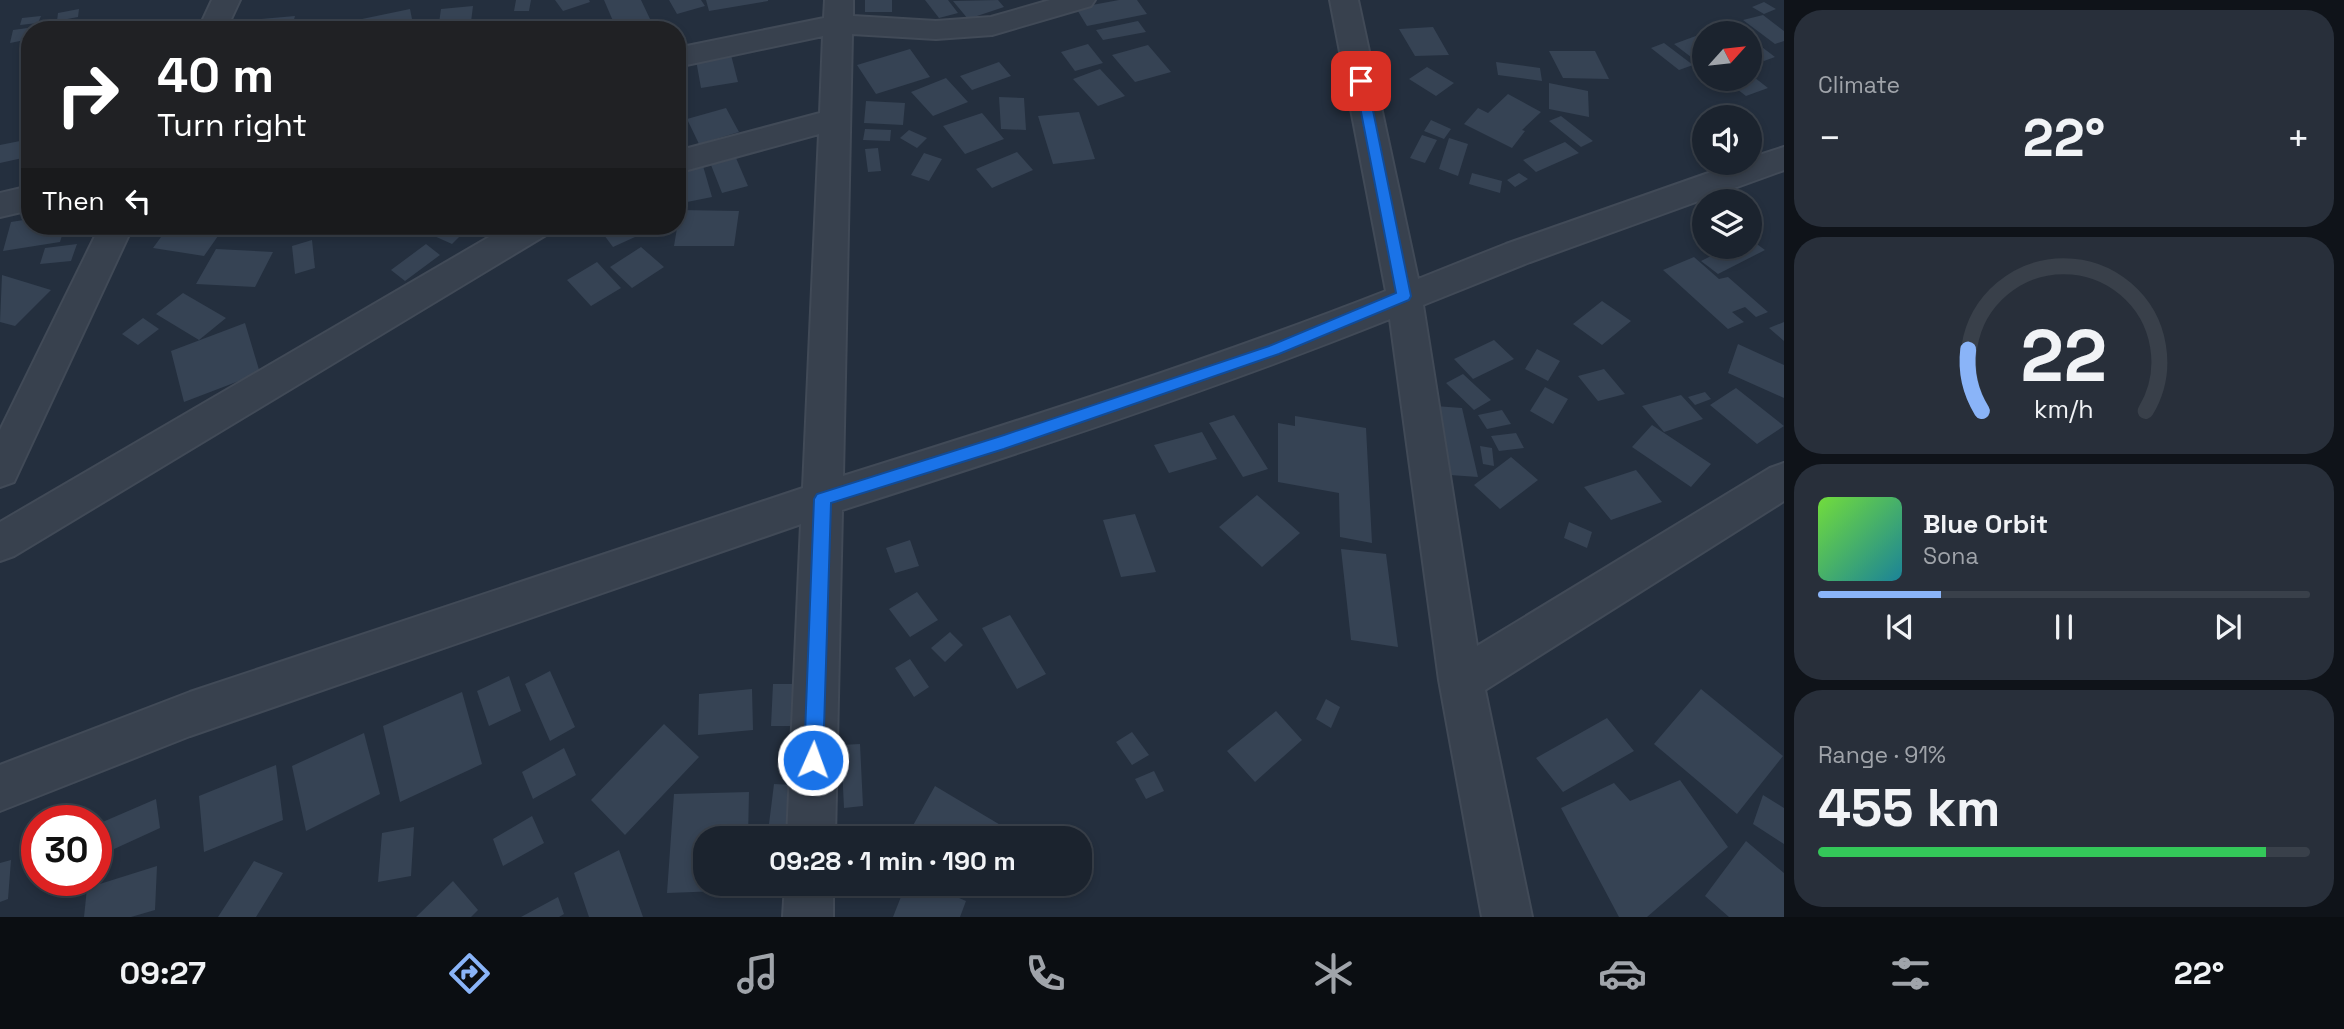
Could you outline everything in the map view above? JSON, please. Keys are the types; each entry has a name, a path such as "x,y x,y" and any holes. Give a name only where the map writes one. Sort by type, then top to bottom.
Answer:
{"street":[{"path":"216,21 226,0"},
{"path":"686,55 838,12 936,30 992,26 1081,0"},
{"path":"1344,0 1404,296 1461,680 1507,917"},
{"path":"811,826 838,12"},
{"path":"686,160 835,119"},
{"path":"0,788 190,714 822,499 1004,442 1274,350 1404,296 1784,158"},
{"path":"0,205 21,200"},
{"path":"0,470 112,235"},
{"path":"0,543 519,235"},
{"path":"1461,680 1784,480"},
{"path":"808,917 809,896"}],"building":[{"path":"516,0 531,0 529,11 514,11"},
{"path":"555,0 589,0 590,2 563,11"},
{"path":"604,0 641,0 650,19 642,21 613,21"},
{"path":"669,0 701,0 705,6 677,14"},
{"path":"706,0 768,0 768,1 709,11"},
{"path":"865,0 892,0 892,12 865,12"},
{"path":"925,0 948,0 958,13 939,18"},
{"path":"998,0 1004,7 968,19 953,1"},
{"path":"1119,0 1137,0 1147,14 1087,26 1076,8"},
{"path":"1764,2 1776,9 1764,14 1752,7"},
{"path":"473,6 471,21 439,21 441,9"},
{"path":"79,9 78,17 57,21 58,13"},
{"path":"410,9 412,19 403,21 352,21"},
{"path":"1763,15 1784,31 1784,41 1775,44 1762,34 1762,21 1743,20"},
{"path":"41,16 39,21 21,21 22,18"},
{"path":"295,16 294,21 260,21"},
{"path":"1138,21 1146,32 1103,40 1096,30"},
{"path":"1433,27 1449,55 1415,56 1399,29"},
{"path":"21,29 21,41 10,43 13,30"},
{"path":"1692,37 1692,58 1674,44"},
{"path":"1664,43 1692,65 1679,70 1651,48"},
{"path":"1088,44 1103,63 1075,71 1061,52"},
{"path":"1148,45 1171,72 1135,82 1112,55"},
{"path":"1762,47 1775,57 1762,59"},
{"path":"910,49 930,77 876,94 857,65"},
{"path":"1549,51 1595,51 1609,79 1563,78"},
{"path":"731,55 738,82 701,88 696,60"},
{"path":"999,62 1011,76 972,90 960,76"},
{"path":"1496,62 1540,68 1542,81 1498,75"},
{"path":"1427,67 1454,83 1436,96 1409,79"},
{"path":"1100,69 1125,96 1098,106 1073,79"},
{"path":"946,78 968,102 933,116 911,92"},
{"path":"1549,83 1588,91 1589,117 1549,109"},
{"path":"1740,91 1760,91 1746,96"},
{"path":"1508,94 1541,112 1522,130 1525,131 1512,148 1464,124 1478,108 1488,113"},
{"path":"999,97 1024,98 1026,130 1001,129"},
{"path":"866,101 905,103 903,125 864,123"},
{"path":"726,108 739,132 699,144 687,119"},
{"path":"1079,112 1095,159 1053,164 1038,116"},
{"path":"982,113 1004,139 965,154 943,126"},
{"path":"1561,116 1593,141 1581,147 1549,121"},
{"path":"1431,120 1451,129 1444,139 1424,131"},
{"path":"865,129 891,130 890,141 863,140"},
{"path":"909,130 927,138 917,148 900,138"},
{"path":"1422,135 1437,140 1425,163 1410,158"},
{"path":"1449,138 1468,144 1458,176 1439,169"},
{"path":"21,141 21,158 0,163 0,145"},
{"path":"1565,142 1579,153 1536,172 1523,160"},
{"path":"878,148 881,171 868,172 865,149"},
{"path":"1017,152 1033,170 992,188 976,169"},
{"path":"924,153 942,159 929,181 911,175"},
{"path":"736,158 748,186 722,193 711,165"},
{"path":"703,166 712,197 686,202 686,170"},
{"path":"1472,173 1502,181 1500,193 1469,184"},
{"path":"1519,173 1528,179 1515,187 1507,180"},
{"path":"686,210 739,211 734,246 674,246 676,235 686,235"},
{"path":"21,220 21,235 62,235 60,242 3,251 11,222"},
{"path":"162,235 219,235 204,256 153,248"},
{"path":"432,235 461,235 452,244"},
{"path":"604,235 635,237 613,247"},
{"path":"312,240 315,268 295,274 292,246"},
{"path":"77,244 71,261 40,264 45,248"},
{"path":"426,244 440,255 405,281 391,270"},
{"path":"641,247 664,267 632,288 610,267"},
{"path":"216,249 273,252 255,287 196,284"},
{"path":"1692,258 1696,259 1719,279 1728,277 1768,312 1756,317 1745,307 1732,312 1744,322 1728,329 1663,270"},
{"path":"1705,259 1747,259 1718,274 1701,261"},
{"path":"597,262 621,288 591,306 567,280"},
{"path":"2,275 51,290 15,326 0,322"},
{"path":"183,293 226,318 199,340 156,314"},
{"path":"1602,301 1631,321 1602,345 1573,324"},
{"path":"143,318 159,329 138,345 122,334"},
{"path":"1784,322 1784,341 1769,328"},
{"path":"245,323 260,373 184,402 171,351"},
{"path":"1494,340 1514,359 1473,379 1454,359"},
{"path":"1738,344 1784,365 1784,398 1728,373"},
{"path":"1537,349 1560,361 1548,381 1525,369"},
{"path":"1604,369 1625,394 1598,401 1578,376"},
{"path":"1463,374 1491,400 1474,410 1446,383"},
{"path":"1545,387 1568,399 1553,424 1530,411"},
{"path":"1736,388 1784,426 1757,444 1710,405"},
{"path":"1705,392 1711,399 1695,405 1688,397"},
{"path":"1681,395 1703,419 1664,432 1642,406"},
{"path":"1435,406 1462,408 1478,477 1450,475"},
{"path":"1502,410 1511,424 1487,429 1478,415"},
{"path":"1234,415 1268,469 1243,477 1209,423"},
{"path":"1295,416 1366,428 1372,543 1340,537 1339,493 1278,482 1278,423 1295,426"},
{"path":"1652,425 1711,464 1691,487 1632,447"},
{"path":"1202,432 1217,459 1169,473 1154,445"},
{"path":"1516,433 1524,448 1499,451 1491,436"},
{"path":"1480,446 1492,448 1494,466 1483,464"},
{"path":"1511,457 1538,480 1500,509 1474,485"},
{"path":"1636,470 1662,502 1611,520 1584,487"},
{"path":"1257,495 1300,533 1262,567 1219,527"},
{"path":"1135,514 1156,572 1121,577 1103,520"},
{"path":"1569,522 1592,532 1587,548 1564,538"},
{"path":"910,540 919,566 895,573 886,548"},
{"path":"1341,549 1386,554 1398,647 1351,640"},
{"path":"917,592 938,620 910,637 889,609"},
{"path":"1010,615 1046,674 1017,689 982,628"},
{"path":"950,632 963,645 945,662 931,648"},
{"path":"910,659 929,687 914,697 895,668"},
{"path":"550,671 575,727 550,741 525,684"},
{"path":"509,676 521,711 489,726 477,691"},
{"path":"773,684 799,684 797,726 771,726"},
{"path":"752,689 753,730 698,735 699,694"},
{"path":"1701,689 1783,756 1737,814 1654,744"},
{"path":"462,692 482,764 400,802 383,726"},
{"path":"1326,699 1340,707 1331,728 1316,719"},
{"path":"1276,711 1302,740 1255,782 1227,751"},
{"path":"1607,718 1634,751 1563,792 1536,758"},
{"path":"664,724 699,757 625,835 591,800"},
{"path":"1132,732 1149,755 1132,765 1116,742"},
{"path":"364,733 380,794 306,831 292,766"},
{"path":"860,744 863,806 844,808 841,745"},
{"path":"564,748 576,775 533,799 522,772"},
{"path":"276,765 283,820 204,852 199,796"},
{"path":"1154,771 1164,791 1146,799 1135,779"},
{"path":"1680,780 1728,847 1647,917 1619,917 1561,808 1614,783 1630,801"},
{"path":"774,784 793,785 789,826 769,824"},
{"path":"935,786 1002,826 913,826"},
{"path":"749,792 748,826 693,826 693,892 667,893 674,794"},
{"path":"1763,795 1784,808 1784,844 1753,824"},
{"path":"156,799 160,828 112,850 112,818"},
{"path":"532,816 544,843 503,866 493,839"},
{"path":"414,827 411,876 378,882 382,833"},
{"path":"1746,841 1784,873 1784,917 1729,917 1705,896"},
{"path":"619,850 643,917 589,917 574,873"},
{"path":"11,860 8,899 0,902 0,863"},
{"path":"254,861 283,873 256,917 218,917"},
{"path":"157,866 155,910 131,917 84,917 86,896 112,896 112,880"},
{"path":"453,881 478,910 471,917 416,917"},
{"path":"901,896 955,896 966,901 960,917 893,917"},
{"path":"558,897 564,914 559,917 521,917"}],"route":[{"path":"813,760 822,499 1004,442 1274,350 1404,296 1361,81"}]}
